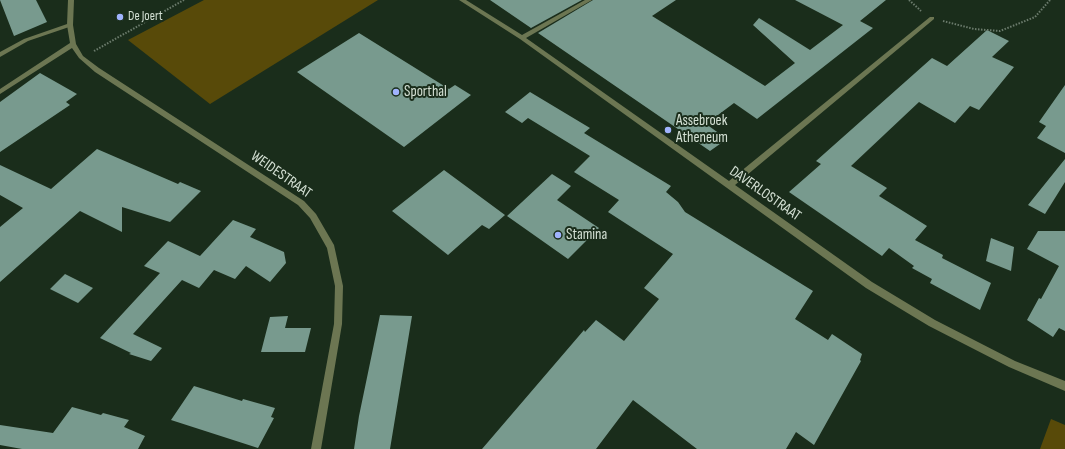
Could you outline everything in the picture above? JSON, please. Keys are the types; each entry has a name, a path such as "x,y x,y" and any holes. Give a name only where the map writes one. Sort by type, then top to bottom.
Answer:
{"street":[{"name":"WEIDESTRAAT","path":"71,0 70,25 73,44 81,57 97,70 301,203 313,216 331,247 339,286 338,324 316,449"},
{"name":"DAVERLOSTRAAT","path":"462,0 522,38 869,285 932,323 1012,364 1065,386"},
{"path":"522,38 589,0"},
{"path":"729,186 932,18"},
{"path":"0,55 26,40 70,25"},
{"path":"0,92 73,44"}],"path":[{"path":"81,57 113,41 184,0"},
{"path":"909,0 932,18 974,29 1000,31 1035,17 1050,0"}],"shaded area":[{"path":"204,0 378,0 210,104 128,40"},
{"path":"1051,419 1065,425 1065,449 1040,449"}],"building":[{"path":"0,0 36,0 47,22 14,36"},
{"path":"490,0 582,0 531,28"},
{"path":"593,0 676,0 652,16 765,86 795,63 753,25 759,18 810,50 843,25 795,0 886,0 860,21 873,28 757,119 734,103 706,124 727,139 710,151 538,33"},
{"path":"987,30 1009,41 992,57 1014,67 979,110 970,106 955,123 919,102 851,166 887,188 879,196 927,226 915,240 943,255 942,258 991,283 980,310 930,283 932,279 912,268 914,266 889,248 882,256 789,192 821,164 816,161 932,58 947,66"},
{"name":"Sporthal","path":"359,33 449,89 455,85 471,95 404,147 297,72"},
{"path":"40,73 77,94 66,102 70,105 0,152 0,102"},
{"path":"1065,85 1065,153 1037,138 1046,126 1039,122"},
{"path":"530,92 590,128 584,133 671,186 666,192 678,202 685,212 813,291 795,319 828,340 832,334 862,354 861,361 814,445 796,432 786,449 697,449 633,400 596,449 482,449 584,330 585,332 596,320 624,341 659,299 644,288 673,254 608,212 619,200 574,172 590,156 528,118 522,123 505,112"},
{"path":"97,149 178,184 180,182 201,191 170,222 122,207 122,232 80,211 0,282 0,227 23,208 0,195 0,165 51,189"},
{"path":"1065,159 1065,182 1045,214 1028,205"},
{"path":"444,170 505,215 489,229 482,225 448,255 392,211"},
{"path":"552,174 571,186 557,200 599,228 568,259 507,216"},
{"path":"233,220 256,229 250,237 284,252 286,263 270,282 246,266 235,279 214,270 199,288 182,280 133,334 162,348 151,361 129,354 131,353 100,338 160,273 144,266 168,241 200,256"},
{"path":"1038,231 1065,231 1065,331 1059,328 1053,337 1027,320 1039,298 1041,299 1059,266 1027,249"},
{"path":"991,238 1014,247 1011,271 986,261"},
{"path":"65,274 93,288 78,303 50,289"},
{"path":"380,315 412,316 390,449 354,449 359,416"},
{"path":"288,316 285,328 311,328 305,352 261,352 270,317"},
{"path":"194,386 242,401 243,399 275,408 271,417 274,418 258,448 171,420"},
{"path":"72,407 101,415 103,413 129,420 124,427 145,436 138,449 22,449 0,445 0,425 53,433"}],"place":[{"name":"De Joert","path":"120,17"},
{"name":"Sporthal","path":"396,92"},
{"name":"Assebroek Atheneum","path":"668,130"},
{"name":"Stamina","path":"558,235"}]}
